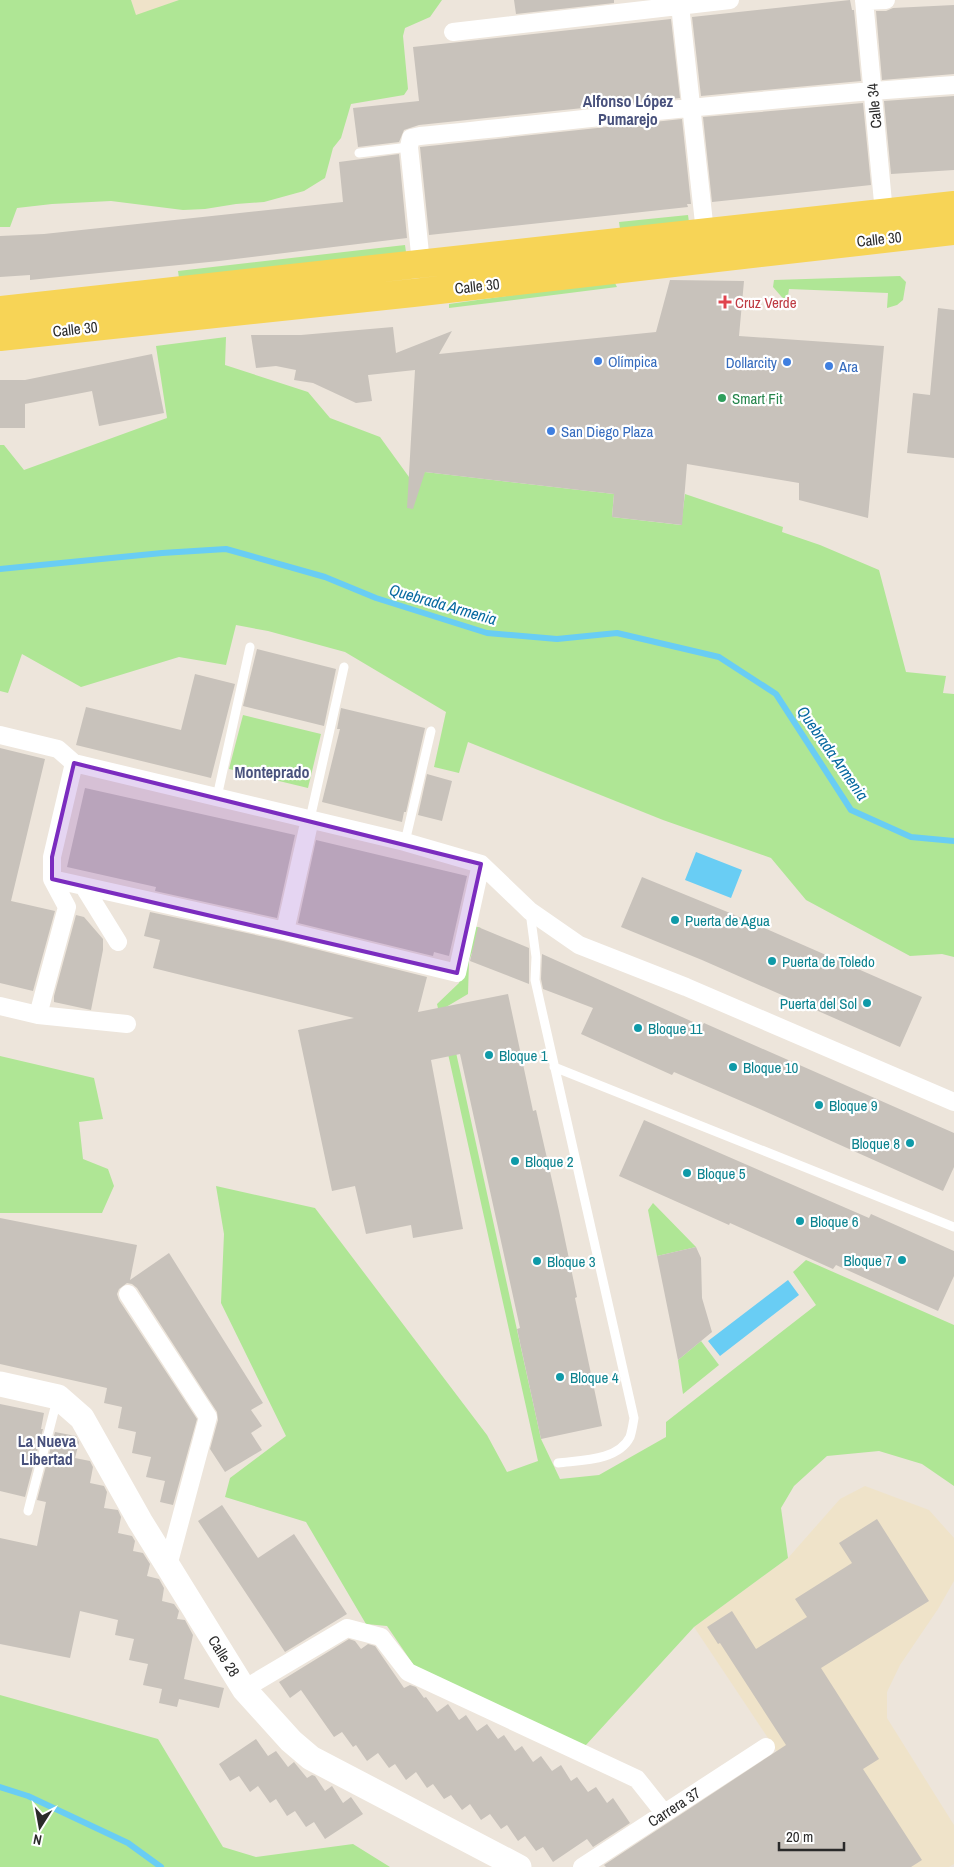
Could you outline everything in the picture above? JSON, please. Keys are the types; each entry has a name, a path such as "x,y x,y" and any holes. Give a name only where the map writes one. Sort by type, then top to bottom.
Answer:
{"main road":[{"name":"Calle 30","path":"0,310 954,205"},
{"name":"Calle 30","path":"0,337 423,292 954,231"}],"street":[{"path":"453,32 730,0"},
{"path":"864,1 886,0"},
{"name":"Calle 34","path":"864,1 884,213"},
{"path":"680,6 705,232"},
{"path":"421,263 409,147 411,138 691,108 954,85"},
{"path":"0,735 58,749 74,763 405,842 481,864 530,912 579,945 695,991 954,1102"},
{"path":"38,1015 68,906 52,879 52,857 74,763"},
{"path":"285,931 310,819"},
{"path":"52,879 285,931 457,973 481,864"},
{"path":"84,887 118,942"},
{"path":"0,1006 38,1015 127,1024"},
{"path":"128,1294 208,1418 168,1566"},
{"name":"Calle 28","path":"0,1384 58,1397 82,1418 140,1522 244,1689 291,1741 311,1758 519,1867"},
{"path":"244,1689 348,1628 381,1636 408,1672 637,1779 664,1814"},
{"name":"Carrera 37","path":"582,1867 766,1746"}],"lane":[{"path":"360,153 409,147"},
{"path":"217,798 250,647"},
{"path":"310,819 344,668"},
{"path":"405,842 431,731"},
{"path":"530,912 536,957 535,980 634,1418 630,1437 618,1450 606,1456 558,1463"},
{"path":"554,1067 954,1227"},
{"path":"28,1511 58,1397"}],"highlighted area":[{"path":"74,763 481,864 457,973 52,879 52,857"}],"shaded area":[{"path":"131,0 179,0 136,16"},
{"path":"865,1486 929,1510 954,1538 954,1581 938,1609 900,1665 887,1692 887,1718 954,1825 954,1864 949,1867 854,1867 694,1627 788,1558 840,1499"}],"green space":[{"path":"0,0 131,0 136,15 179,0 442,0 430,17 405,28 403,36 408,89 404,95 351,104 341,138 333,148 325,178 304,191 264,202 205,209 183,210 111,201 17,208 10,227 0,227"},
{"path":"688,215 689,222 620,229 619,222"},
{"path":"405,245 406,252 179,278 178,271"},
{"path":"900,276 906,282 903,300 897,305 887,308 888,293 789,289 787,303 773,287 774,280"},
{"path":"614,281 617,287 449,308 449,304"},
{"path":"226,337 225,365 308,392 330,418 380,437 409,477 425,472 614,494 612,517 681,525 685,494 783,527 782,532 820,545 879,570 906,672 946,676 943,693 954,694 954,957 942,954 910,956 806,900 771,858 663,820 468,742 459,773 434,767 446,712 345,652 268,631 236,625 226,665 179,657 81,687 22,654 8,693 0,691 0,445 4,445 24,470 167,418 156,346"},
{"path":"243,715 321,734 308,788 229,769"},
{"path":"474,926 481,928 469,961 468,994 446,1007 541,1439 560,1479 599,1475 666,1437 666,1422 816,1305 793,1272 806,1260 954,1325 954,1486 922,1464 879,1451 827,1456 794,1486 781,1508 788,1558 694,1627 575,1757 415,1667 387,1626 366,1624 306,1522 225,1497 230,1478 286,1436 221,1303 224,1234 216,1186 315,1208 487,1435 507,1472 538,1461 437,1004 459,983"},
{"path":"0,1056 94,1078 103,1119 79,1122 83,1159 108,1169 114,1186 102,1213 0,1213"},
{"path":"653,1203 696,1247 657,1256 648,1210"},
{"path":"701,1341 719,1365 683,1394 678,1360"},
{"path":"0,1695 158,1739 223,1847 256,1857 353,1844 390,1867 0,1867"}],"water":[{"path":"696,852 742,870 731,898 685,880"},
{"path":"788,1280 799,1295 720,1356 708,1341"}],"building":[{"path":"514,0 614,0 614,3 516,14"},
{"path":"850,0 852,10 854,10 861,81 701,96 692,17"},
{"path":"954,5 954,74 882,80 876,11 886,11 893,8"},
{"path":"671,19 680,98 419,125 404,130 399,142 358,147 353,108 419,101 413,47"},
{"path":"954,96 954,170 891,174 884,101"},
{"path":"863,103 871,185 712,202 703,117"},
{"path":"682,119 691,204 687,204 688,207 429,235 420,147"},
{"path":"399,154 407,238 219,261 30,280 30,275 0,277 0,236 44,234 343,202 339,162"},
{"path":"670,280 744,281 739,336 884,346 868,518 799,500 799,483 687,464 682,525 612,517 614,494 425,472 413,509 407,508 415,370 368,375 372,401 356,403 313,383 294,380 296,370 276,366 256,368 251,335 301,335 393,327 396,353 452,331 439,354 656,332"},
{"path":"938,308 954,310 954,458 907,453 913,393 930,395"},
{"path":"152,354 164,413 99,426 92,391 25,404 25,428 0,428 0,380 25,380"},
{"path":"257,649 336,669 324,726 243,706"},
{"path":"195,674 235,684 211,778 76,745 86,707 181,730"},
{"path":"341,708 425,728 406,812 404,812 402,822 322,802 340,729 337,729"},
{"path":"0,748 45,759 11,901 55,911 33,991 0,983"},
{"path":"427,774 452,781 442,821 418,815"},
{"path":"85,788 295,835 277,918 155,891 156,887 67,867"},
{"path":"316,840 467,876 449,956 434,952 433,956 298,923"},
{"path":"642,877 730,913 922,997 900,1047 702,960 621,927"},
{"path":"150,912 283,941 427,977 418,1012 508,994 533,1111 536,1110 559,1211 602,1426 541,1439 517,1329 520,1328 460,1054 431,1060 463,1229 413,1238 411,1225 366,1234 355,1186 332,1191 298,1030 354,1018 153,968 160,940 144,936"},
{"path":"76,915 84,917 103,939 103,950 91,1010 54,1002"},
{"path":"478,927 529,948 529,984 470,961"},
{"path":"542,954 702,1026 704,1023 954,1133 954,1167 943,1191 762,1110 674,1072 672,1075 581,1034 593,1008 543,989 541,979"},
{"path":"644,1120 869,1218 871,1214 954,1251 954,1276 938,1311 836,1265 833,1269 619,1176"},
{"path":"0,1218 137,1245 130,1280 169,1253 263,1403 251,1410 262,1426 251,1433 262,1450 225,1472 210,1449 218,1420 217,1412 137,1288 132,1284 127,1283 119,1289 117,1294 119,1300 197,1419 173,1505 160,1502 165,1481 146,1477 151,1457 132,1453 136,1432 118,1428 122,1407 104,1403 107,1388 0,1364"},
{"path":"696,1247 701,1258 702,1298 712,1332 678,1360 657,1256"},
{"path":"0,1404 44,1413 41,1429 43,1429 25,1497 0,1491"},
{"path":"55,1432 76,1436 79,1442 75,1458 90,1461 93,1467 90,1483 104,1486 107,1492 104,1508 118,1510 121,1517 118,1533 132,1536 135,1541 133,1551 143,1553 150,1564 147,1576 159,1579 164,1588 162,1601 174,1604 179,1611 177,1619 185,1620 193,1635 184,1679 224,1688 219,1708 179,1699 177,1707 159,1703 162,1689 143,1685 148,1664 129,1660 134,1639 115,1635 118,1620 80,1611 70,1658 0,1644 0,1538 37,1546 46,1502 37,1500"},
{"path":"222,1505 258,1558 294,1534 347,1614 285,1652 198,1521"},
{"path":"877,1519 929,1601 821,1668 879,1759 863,1769 922,1860 911,1867 606,1867 604,1865 786,1745 720,1643 718,1644 707,1627 732,1611 756,1649 807,1617 795,1599 852,1563 839,1543"},
{"path":"349,1639 355,1641 361,1649 368,1644 375,1646 404,1688 410,1685 416,1687 437,1712 448,1704 459,1720 466,1715 477,1731 487,1724 498,1739 504,1735 515,1751 522,1746 533,1762 541,1756 552,1771 561,1765 571,1781 577,1777 588,1792 596,1787 607,1803 613,1798 630,1823 593,1847 587,1839 553,1862 543,1847 536,1851 525,1836 518,1841 507,1825 501,1829 490,1814 481,1820 470,1804 462,1810 451,1795 444,1799 433,1784 427,1788 416,1772 406,1780 395,1764 389,1768 378,1753 367,1761 356,1745 353,1747 342,1732 334,1737 301,1690 290,1698 279,1682"},
{"path":"256,1739 268,1756 276,1751 288,1767 294,1762 307,1778 312,1775 315,1776 325,1791 332,1786 343,1803 351,1797 363,1814 325,1839 314,1822 306,1827 295,1811 287,1816 276,1799 270,1803 258,1786 250,1792 239,1776 230,1781 219,1764"}],"waterway":[{"name":"Quebrada Armenia","path":"0,569 162,553 226,549 325,577 376,598 487,633 557,639 617,633 719,657 776,694 851,810 911,837 954,841"},
{"path":"0,1787 28,1796 128,1843 161,1867"}],"place":[{"name":"Cruz Verde","path":"725,302"},
{"name":"Olímpica","path":"598,361"},
{"name":"Dollarcity","path":"787,362"},
{"name":"Ara","path":"829,366"},
{"name":"Smart Fit","path":"722,398"},
{"name":"San Diego Plaza","path":"551,431"},
{"name":"Puerta de Agua","path":"675,920"},
{"name":"Puerta de Toledo","path":"772,961"},
{"name":"Puerta del Sol","path":"867,1003"},
{"name":"Bloque 11","path":"638,1028"},
{"name":"Bloque 1","path":"489,1055"},
{"name":"Bloque 10","path":"733,1067"},
{"name":"Bloque 9","path":"819,1105"},
{"name":"Bloque 8","path":"910,1143"},
{"name":"Bloque 2","path":"515,1161"},
{"name":"Bloque 5","path":"687,1173"},
{"name":"Bloque 6","path":"800,1221"},
{"name":"Bloque 7","path":"902,1260"},
{"name":"Bloque 3","path":"537,1261"},
{"name":"Bloque 4","path":"560,1377"}],"district":[{"name":"Alfonso López Pumarejo","path":"628,110"},
{"name":"Monteprado","path":"272,772"},
{"name":"La Nueva Libertad","path":"47,1450"}]}
